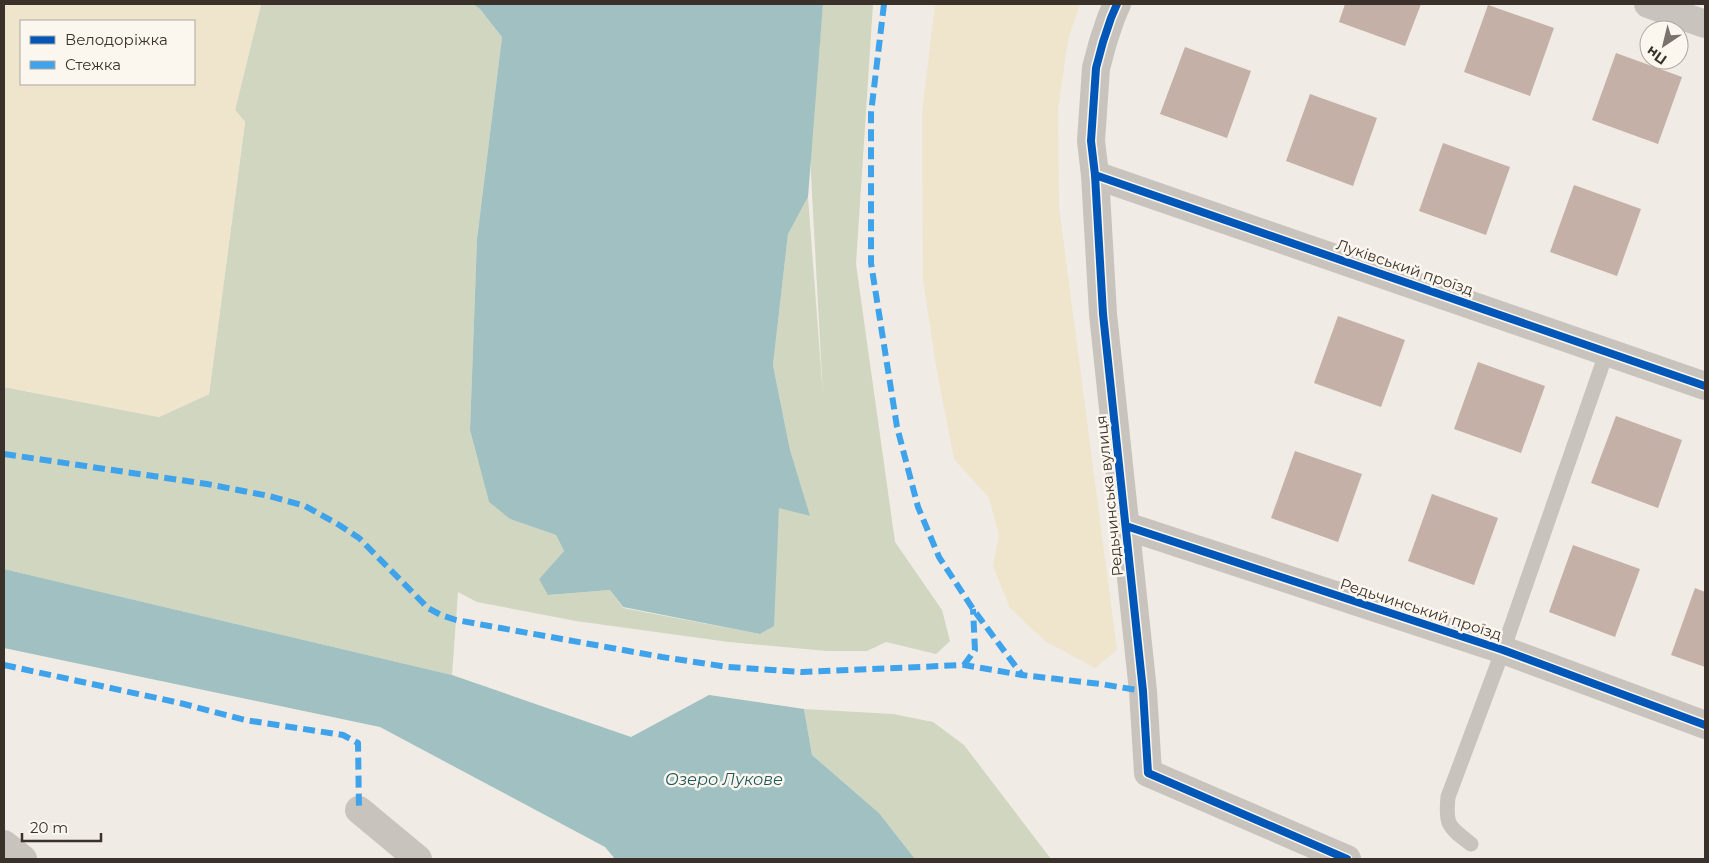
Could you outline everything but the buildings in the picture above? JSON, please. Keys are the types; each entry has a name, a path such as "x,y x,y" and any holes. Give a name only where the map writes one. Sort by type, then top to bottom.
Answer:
{"street":[{"name":"Редьчинська вулиця","path":"1117,4 1102,42 1096,68 1091,141 1095,175 1103,314 1143,691 1148,772 1347,859"},
{"path":"1648,4 1705,24"},
{"name":"Луківський проїзд","path":"1095,175 1705,386"},
{"name":"Редьчинський проїзд","path":"1126,526 1502,650 1705,725"},
{"path":"359,810 418,859"},
{"path":"4,844 23,859"}],"lane":[{"path":"1471,844 1450,828 1447,814 1448,797 1607,352"}],"green space":[{"path":"261,4 473,4 480,9 502,37 477,239 470,430 489,502 510,519 556,535 564,551 539,579 549,595 610,590 623,608 760,634 773,626 779,507 809,516 790,450 773,365 788,234 808,197 823,396 810,156 823,4 873,4 856,264 895,542 942,610 950,641 936,654 886,642 867,651 827,651 729,642 576,621 477,602 458,592 452,675 4,569 4,387 159,417 209,394 245,122 235,110"},
{"path":"804,709 893,714 933,722 964,745 1051,859 915,859 879,813 812,755"}],"sand":[{"path":"4,4 261,4 235,110 245,122 209,394 159,417 4,387"},
{"path":"935,4 1080,4 1068,39 1058,109 1059,207 1117,650 1095,668 1045,641 1010,608 993,566 999,535 989,498 954,459 936,366 923,279 922,114"}],"water":[{"path":"473,4 823,4 808,197 788,234 773,365 790,450 810,516 779,508 774,626 760,634 623,607 610,590 548,595 539,579 564,551 556,535 510,519 489,502 470,430 477,239 502,37 480,9"},
{"name":"Озеро Лукове","path":"4,569 452,675 631,737 709,695 804,709 812,755 879,813 915,859 615,859 605,847 380,727 4,648"}],"marked path":[{"path":"884,4 871,113 871,263 897,427 918,507 939,557 973,609 1022,675"},
{"path":"4,454 207,484 269,496 305,506 359,538 428,608 456,620 728,667 802,672 964,665 1022,675 1143,691"},
{"path":"964,665 975,650 973,609"},
{"path":"4,665 180,703 245,720 343,735 358,743 359,810"}],"cycle path":[{"path":"1117,4 1096,68 1091,141 1095,175 1103,314 1143,691 1148,773 1347,859"},
{"path":"1095,175 1705,386"},
{"path":"1126,526 1503,650 1705,725"}]}
